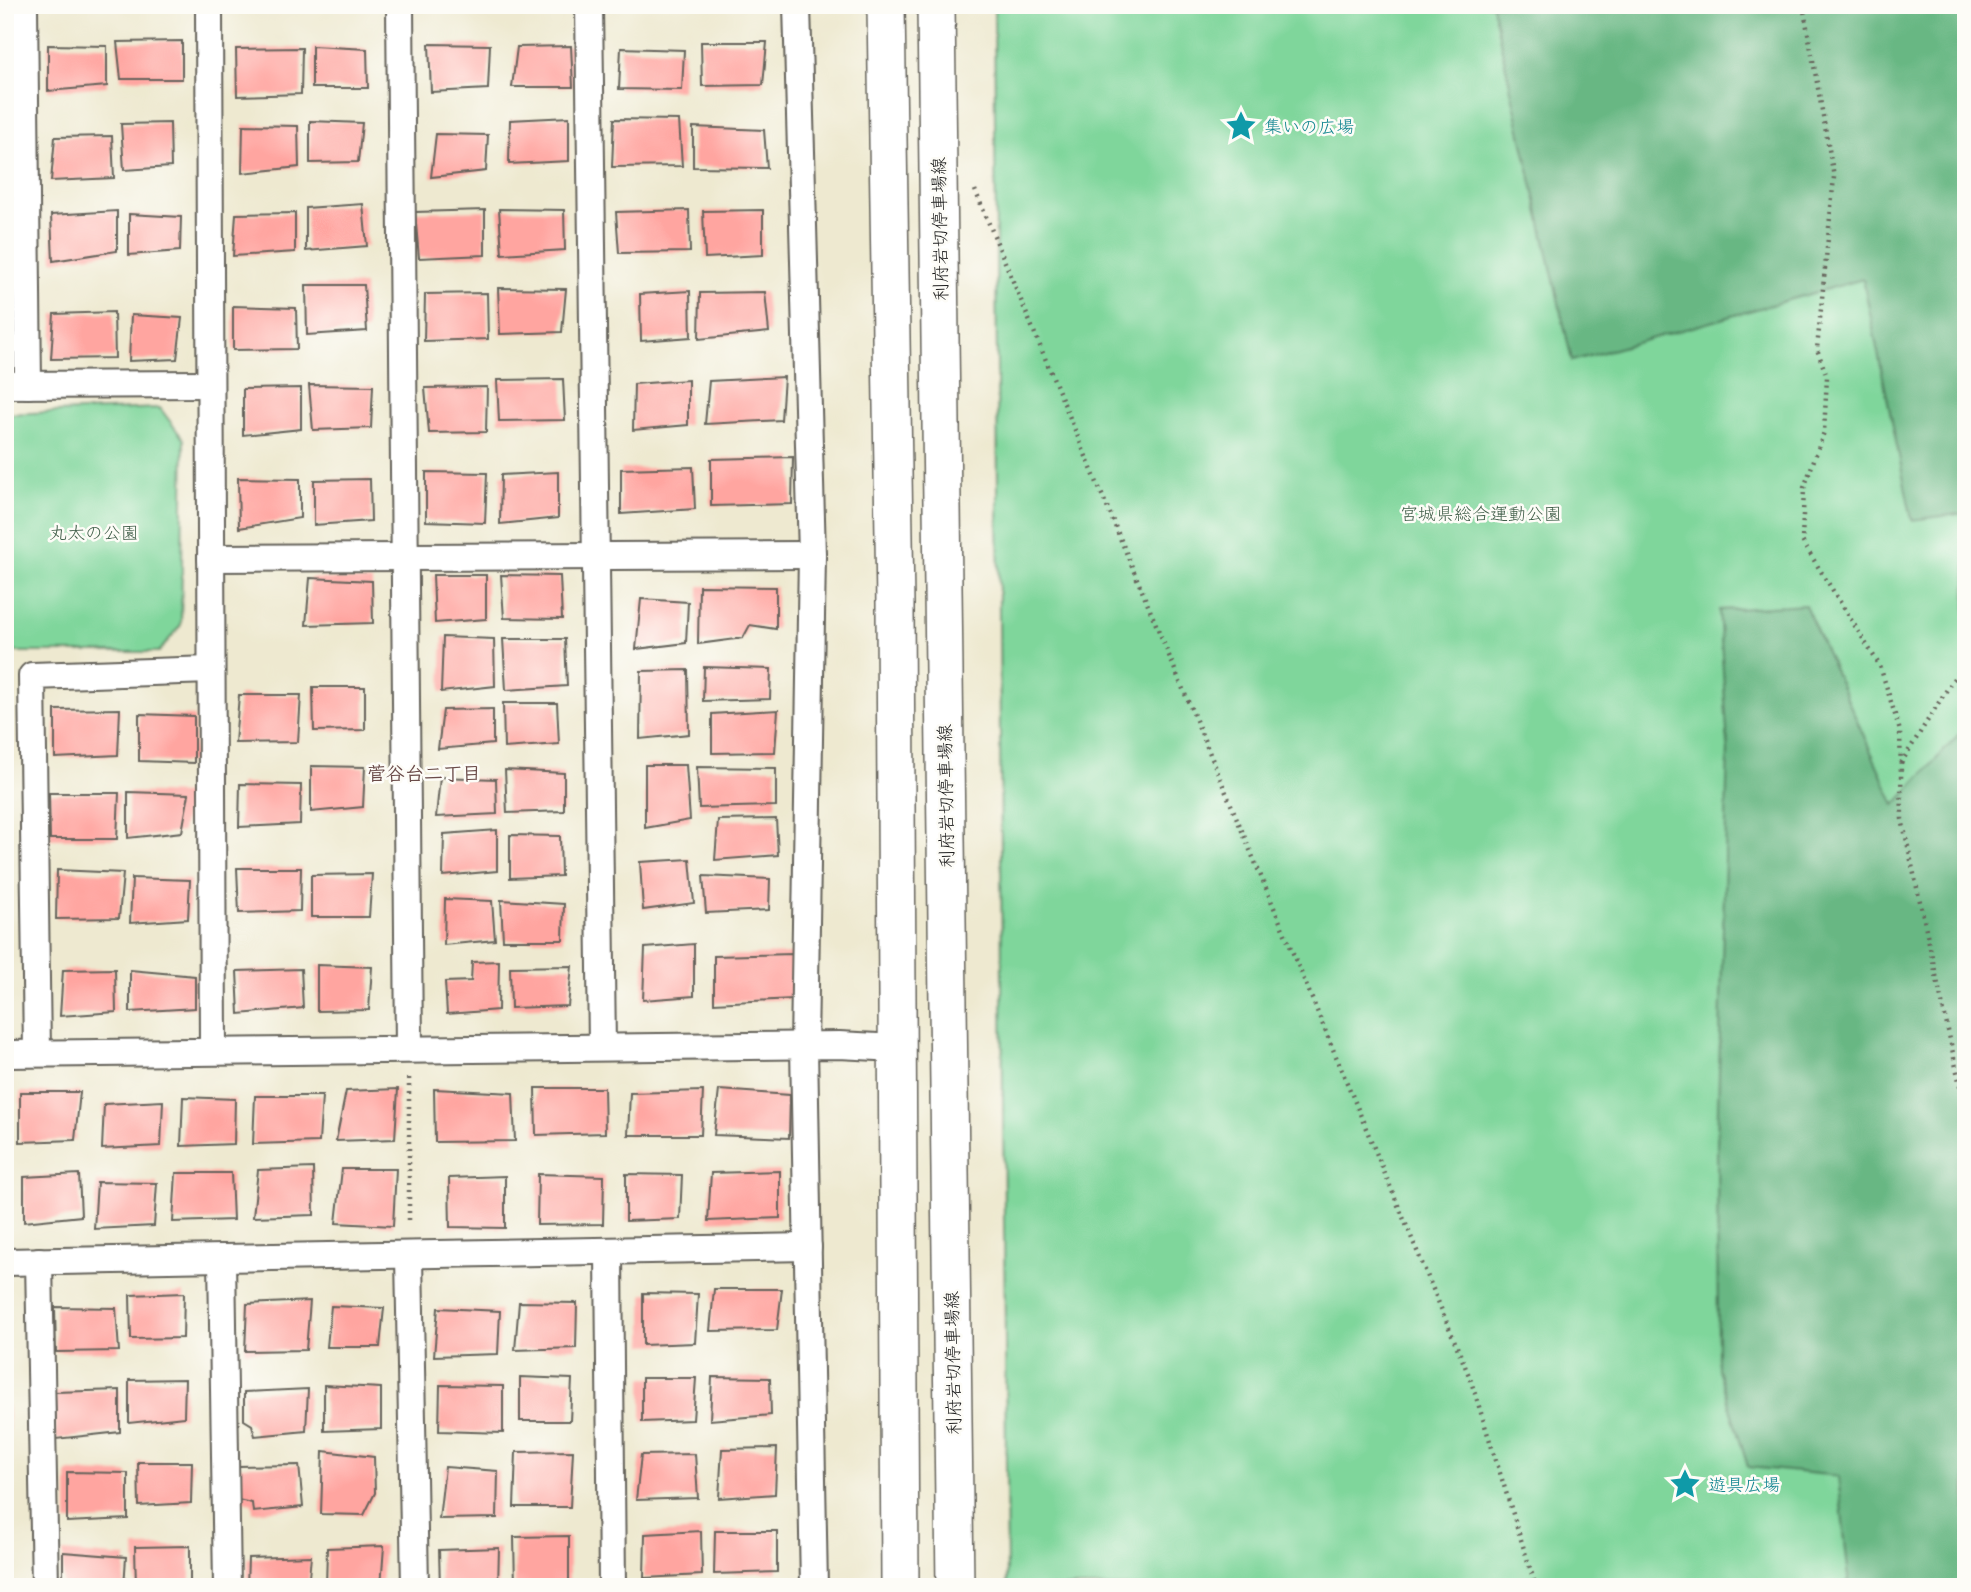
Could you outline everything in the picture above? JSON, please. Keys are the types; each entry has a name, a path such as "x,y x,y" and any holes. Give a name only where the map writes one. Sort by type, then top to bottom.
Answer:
{"main road":[{"path":"886,5 900,1587"},
{"name":"利府岩切停車場線","path":"936,5 955,1587"}],"street":[{"path":"24,5 16,385 210,384"},
{"path":"209,5 212,1051"},
{"path":"400,5 409,1049"},
{"path":"589,5 602,1047"},
{"path":"797,5 812,555 804,1047 814,1587"},
{"path":"211,558 812,555"},
{"path":"37,1054 32,676 211,670"},
{"path":"5,1054 602,1047 897,1048"},
{"path":"5,1262 808,1247"},
{"path":"609,1252 612,1587"},
{"path":"409,1256 415,1587"},
{"path":"222,1258 227,1587"},
{"path":"39,1261 45,1587"}],"path":[{"path":"1803,5 1834,177 1817,349 1827,377 1824,432 1804,488 1802,541 1880,666 1900,731 1902,819 1966,1113"},
{"path":"974,186 1470,1378 1536,1587"},
{"path":"1901,764 1961,667 1966,666"},
{"path":"409,1049 409,1256"}],"green space":[{"name":"宮城県総合運動公園","path":"994,5 1966,5 1966,1587 1007,1587"},
{"path":"1492,5 1966,5 1966,513 1912,520 1863,279 1572,361"},
{"name":"丸太の公園","path":"160,408 184,440 181,625 159,652 5,652 5,414"},
{"path":"1805,605 1895,805 1966,726 1966,1587 1842,1587 1849,1579 1838,1476 1748,1467 1718,1369 1717,1144 1728,747 1719,610"}],"building":[{"path":"182,41 182,79 121,79 117,42"},
{"path":"701,42 767,42 763,85 702,86"},
{"path":"429,44 490,45 488,89 431,92"},
{"path":"48,45 107,46 107,86 48,91"},
{"path":"312,46 367,49 368,88 312,88"},
{"path":"571,46 573,87 512,87 517,47"},
{"path":"302,48 301,94 237,96 236,49"},
{"path":"621,48 684,50 682,90 619,89"},
{"path":"569,117 569,161 509,164 510,120"},
{"path":"614,119 679,120 682,166 612,167"},
{"path":"310,121 362,123 358,162 310,163"},
{"path":"170,123 171,167 124,170 121,124"},
{"path":"243,125 298,126 299,167 242,173"},
{"path":"693,127 764,130 767,168 693,167"},
{"path":"436,134 488,135 486,171 431,177"},
{"path":"112,136 114,178 51,181 55,137"},
{"path":"363,204 367,246 306,251 306,208"},
{"path":"499,209 564,210 565,250 502,254"},
{"path":"485,210 485,255 419,258 415,212"},
{"path":"689,210 690,252 619,253 616,212"},
{"path":"763,210 763,255 705,258 703,211"},
{"path":"117,211 117,251 53,261 51,215"},
{"path":"295,213 295,252 233,256 236,214"},
{"path":"129,214 181,217 180,251 129,255"},
{"path":"306,285 364,285 367,331 307,335"},
{"path":"498,288 566,289 562,332 500,334"},
{"path":"690,291 691,337 641,341 640,294"},
{"path":"765,292 769,332 699,339 700,293"},
{"path":"487,293 488,339 424,341 425,294"},
{"path":"233,306 296,308 297,349 233,350"},
{"path":"114,312 115,358 51,359 54,314"},
{"path":"131,315 182,318 177,359 129,361"},
{"path":"784,377 781,420 705,424 709,381"},
{"path":"563,379 565,420 499,421 497,380"},
{"path":"688,380 688,425 633,430 634,384"},
{"path":"309,385 373,386 371,428 313,430"},
{"path":"487,387 486,432 429,433 425,388"},
{"path":"301,388 301,429 243,435 243,389"},
{"path":"793,457 792,504 711,506 711,459"},
{"path":"693,467 695,509 621,514 621,469"},
{"path":"426,472 487,473 485,523 426,521"},
{"path":"558,472 558,518 500,524 501,475"},
{"path":"238,478 300,479 300,518 239,528"},
{"path":"370,479 371,521 314,525 314,480"},
{"path":"433,575 486,575 486,619 435,623"},
{"path":"501,575 560,576 562,619 504,618"},
{"path":"310,578 372,581 373,623 306,625"},
{"path":"699,586 776,587 776,629 750,625 743,638 698,644"},
{"path":"641,599 688,602 686,643 636,649"},
{"path":"443,637 494,639 495,686 441,692"},
{"path":"503,639 565,639 567,686 506,690"},
{"path":"704,667 771,669 770,699 703,701"},
{"path":"688,670 689,734 640,739 641,671"},
{"path":"313,687 365,687 365,730 314,731"},
{"path":"239,695 301,695 298,742 235,743"},
{"path":"503,703 557,703 559,744 504,748"},
{"path":"120,709 118,755 55,758 55,710"},
{"path":"493,709 493,744 438,749 443,710"},
{"path":"778,710 775,752 712,753 712,714"},
{"path":"139,714 194,716 194,763 139,761"},
{"path":"645,765 686,765 690,820 645,828"},
{"path":"311,766 365,767 363,807 311,812"},
{"path":"697,767 776,768 776,806 699,808"},
{"path":"505,770 564,773 564,811 507,813"},
{"path":"440,777 496,779 497,814 436,817"},
{"path":"240,784 301,785 300,824 239,827"},
{"path":"128,792 189,794 182,832 128,838"},
{"path":"49,793 119,793 117,839 50,839"},
{"path":"776,819 778,855 715,860 718,820"},
{"path":"497,830 497,871 443,876 444,834"},
{"path":"510,835 560,836 561,876 510,878"},
{"path":"690,859 694,903 643,910 640,862"},
{"path":"237,868 301,868 300,911 239,913"},
{"path":"57,870 123,873 119,918 56,919"},
{"path":"372,874 369,917 311,917 311,875"},
{"path":"703,876 770,879 769,910 706,913"},
{"path":"132,878 190,880 188,919 130,923"},
{"path":"445,899 492,901 495,940 444,945"},
{"path":"501,900 564,904 563,940 503,940"},
{"path":"694,944 694,996 643,1000 645,948"},
{"path":"793,954 793,999 714,1003 714,956"},
{"path":"499,961 498,1010 447,1014 445,982 471,981 472,962"},
{"path":"317,965 372,967 369,1010 317,1011"},
{"path":"572,966 568,1006 511,1008 510,967"},
{"path":"115,969 116,1012 60,1016 63,970"},
{"path":"301,969 303,1008 239,1014 237,971"},
{"path":"130,970 195,976 195,1008 130,1012"},
{"path":"535,1088 604,1088 605,1133 536,1135"},
{"path":"398,1089 395,1139 336,1141 346,1091"},
{"path":"434,1089 513,1093 515,1141 435,1142"},
{"path":"719,1090 790,1095 789,1138 714,1135"},
{"path":"703,1091 701,1135 628,1135 630,1093"},
{"path":"20,1092 80,1092 75,1140 20,1142"},
{"path":"255,1096 322,1096 319,1142 253,1144"},
{"path":"183,1097 235,1099 234,1144 181,1146"},
{"path":"163,1101 161,1146 102,1149 104,1104"},
{"path":"313,1168 314,1215 253,1217 258,1170"},
{"path":"342,1169 396,1169 393,1226 336,1223"},
{"path":"780,1171 780,1218 708,1221 711,1173"},
{"path":"176,1173 231,1173 233,1220 173,1222"},
{"path":"79,1174 81,1216 24,1222 24,1177"},
{"path":"538,1174 604,1176 603,1224 537,1225"},
{"path":"626,1174 682,1175 680,1219 626,1221"},
{"path":"505,1176 505,1228 450,1227 449,1178"},
{"path":"97,1182 157,1183 154,1226 94,1229"},
{"path":"714,1289 782,1289 777,1330 710,1331"},
{"path":"184,1293 183,1338 131,1339 130,1295"},
{"path":"643,1293 698,1294 695,1343 643,1345"},
{"path":"310,1301 306,1350 245,1351 247,1304"},
{"path":"519,1302 577,1303 576,1348 515,1350"},
{"path":"331,1306 384,1308 380,1347 327,1347"},
{"path":"55,1307 116,1308 119,1351 56,1352"},
{"path":"438,1308 500,1311 498,1354 434,1356"},
{"path":"520,1377 572,1379 570,1421 520,1421"},
{"path":"712,1377 770,1378 771,1415 710,1420"},
{"path":"642,1378 696,1378 693,1420 642,1422"},
{"path":"185,1379 184,1417 129,1423 129,1380"},
{"path":"324,1385 381,1388 381,1429 324,1431"},
{"path":"440,1385 503,1386 503,1433 439,1431"},
{"path":"308,1389 306,1431 255,1436 252,1425 244,1420 244,1392"},
{"path":"120,1390 120,1432 56,1439 55,1392"},
{"path":"5,1403 8,1407 9,1431 5,1431"},
{"path":"777,1448 775,1494 719,1498 722,1449"},
{"path":"323,1451 374,1457 375,1493 364,1515 321,1514"},
{"path":"573,1451 570,1507 514,1507 516,1452"},
{"path":"695,1454 698,1498 636,1500 641,1455"},
{"path":"138,1462 192,1462 191,1503 139,1506"},
{"path":"299,1465 303,1507 253,1512 252,1503 238,1500 238,1466"},
{"path":"445,1467 498,1471 497,1518 439,1519"},
{"path":"67,1472 128,1473 128,1519 67,1522"},
{"path":"701,1531 702,1575 644,1578 645,1534"},
{"path":"715,1531 777,1531 777,1572 714,1574"},
{"path":"569,1536 569,1587 515,1587 514,1537"},
{"path":"190,1546 190,1584 136,1587 135,1547"},
{"path":"384,1546 381,1587 326,1587 327,1548"},
{"path":"499,1548 498,1587 440,1587 439,1550"},
{"path":"63,1552 126,1557 124,1587 63,1587"},
{"path":"311,1556 308,1587 247,1587 248,1558"}],"place":[{"name":"集いの広場","path":"1241,126"},
{"name":"遊具広場","path":"1685,1484"}],"district":[{"name":"菅谷台二丁目","path":"424,772"}]}
